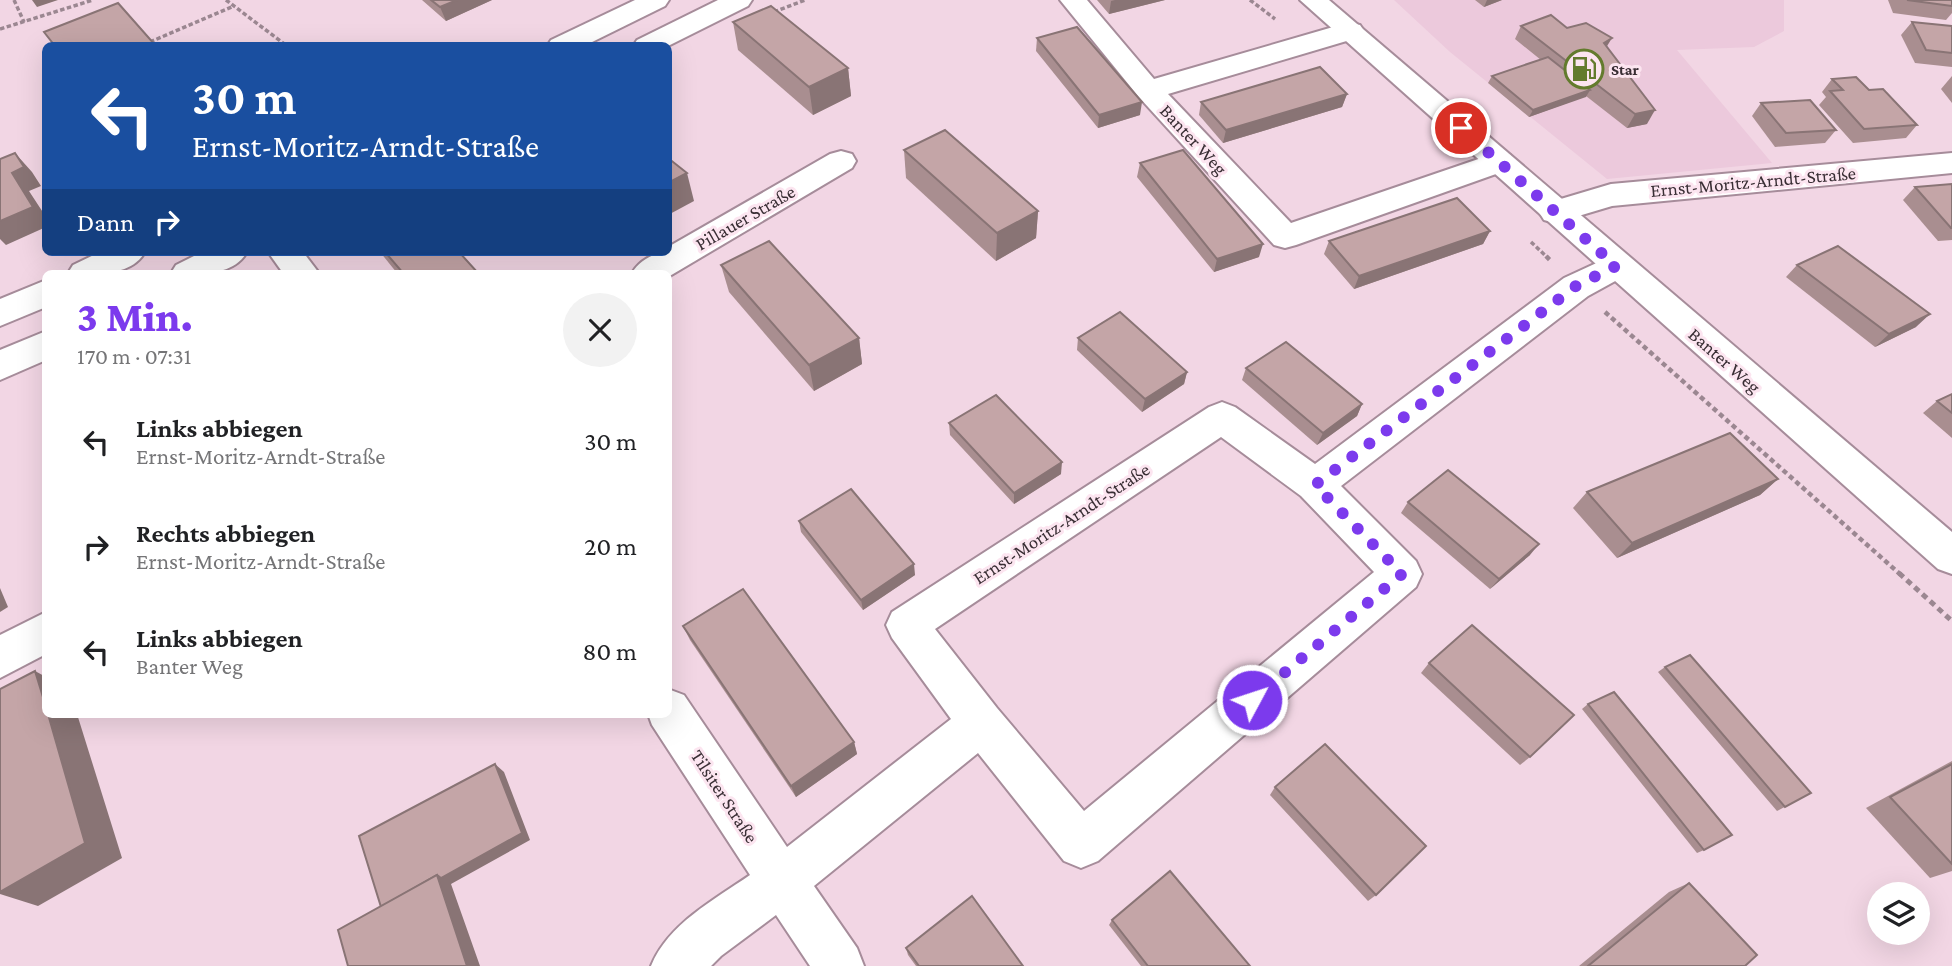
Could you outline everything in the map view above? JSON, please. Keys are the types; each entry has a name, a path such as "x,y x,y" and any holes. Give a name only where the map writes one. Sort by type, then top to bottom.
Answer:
{"street":[{"path":"568,42 621,8 656,0"},
{"path":"655,42 738,0"},
{"name":"Banter Weg","path":"1073,0 1148,90 1285,237 1499,162"},
{"name":"Banter Weg","path":"1313,0 1952,557"},
{"name":"Banter Weg","path":"1148,90 1350,32"},
{"name":"Pillauer Straße","path":"654,270 841,161"},
{"name":"Ernst-Moritz-Arndt-Straße","path":"1555,212 1611,195 1952,163"},
{"path":"91,270 121,256"},
{"path":"194,270 223,256"},
{"path":"287,256 299,270"},
{"path":"1315,485 1576,286 1616,266"},
{"path":"0,313 42,294"},
{"path":"0,366 42,346"},
{"name":"Ernst-Moritz-Arndt-Straße","path":"1222,417 1315,485 1402,574 1081,844 981,723 907,625 1222,417"},
{"path":"0,658 42,633"},
{"name":"Tilsiter Straße","path":"672,716 780,882 839,966"},
{"path":"676,966 703,939 780,882 981,723"}],"path":[{"path":"14,0 24,22"},
{"path":"0,29 93,0"},
{"path":"226,0 282,42"},
{"path":"150,42 234,6"}],"shaded area":[{"path":"1394,0 1784,0 1784,31 1754,47 1677,50 1772,163 1607,179 1450,52"}],"building":[{"path":"431,0 457,0 440,7"},
{"path":"1907,0 1952,0 1952,6"},
{"path":"118,3 152,42 52,42 44,32"},
{"path":"771,6 848,68 809,87 733,22"},
{"path":"1551,15 1567,28 1586,23 1612,38 1604,43 1655,110 1635,114 1521,26"},
{"path":"1912,22 1952,26 1952,53 1926,50"},
{"path":"1077,27 1142,102 1099,115 1037,38"},
{"path":"1548,57 1590,90 1533,110 1492,76"},
{"path":"1320,67 1347,94 1226,130 1201,102"},
{"path":"1856,77 1869,90 1883,89 1917,125 1864,129 1830,91 1843,90 1832,79"},
{"path":"1810,100 1836,130 1786,133 1761,103"},
{"path":"945,130 1038,211 997,233 904,150"},
{"path":"1183,150 1263,244 1217,259 1140,163"},
{"path":"15,153 24,167 12,173 33,207 0,221 0,159"},
{"path":"672,161 687,173 672,181"},
{"path":"1952,184 1952,228 1951,228 1915,187"},
{"path":"1457,198 1490,231 1359,276 1329,241"},
{"path":"769,241 859,338 809,365 721,265"},
{"path":"1838,246 1930,314 1889,334 1797,265"},
{"path":"388,256 463,256 475,270 400,270"},
{"path":"1120,312 1187,372 1145,399 1078,338"},
{"path":"1286,342 1362,404 1323,433 1246,368"},
{"path":"1952,394 1952,413 1937,401"},
{"path":"996,395 1062,462 1014,493 949,423"},
{"path":"1730,433 1778,479 1632,543 1587,492"},
{"path":"1448,470 1539,544 1499,579 1408,502"},
{"path":"851,489 914,564 861,600 799,521"},
{"path":"743,589 854,742 791,786 683,626"},
{"path":"1472,625 1574,715 1530,757 1429,663"},
{"path":"1690,655 1811,793 1785,807 1665,667"},
{"path":"35,671 42,694 42,718 49,718 85,843 0,892 0,689"},
{"path":"1614,692 1732,835 1704,850 1588,704"},
{"path":"1325,744 1426,846 1376,895 1275,787"},
{"path":"495,764 522,833 441,878 437,875 381,907 359,836"},
{"path":"1952,764 1952,864 1890,797"},
{"path":"1170,871 1250,966 1148,966 1112,920"},
{"path":"437,875 467,966 348,966 338,930"},
{"path":"1689,883 1757,955 1745,966 1588,966"},
{"path":"972,896 1023,966 919,966 906,948"}],"place":[{"name":"Star","path":"1584,69"}],"route":[{"path":"1252,700 1402,574 1315,485 1576,286 1616,266 1461,128"}]}
